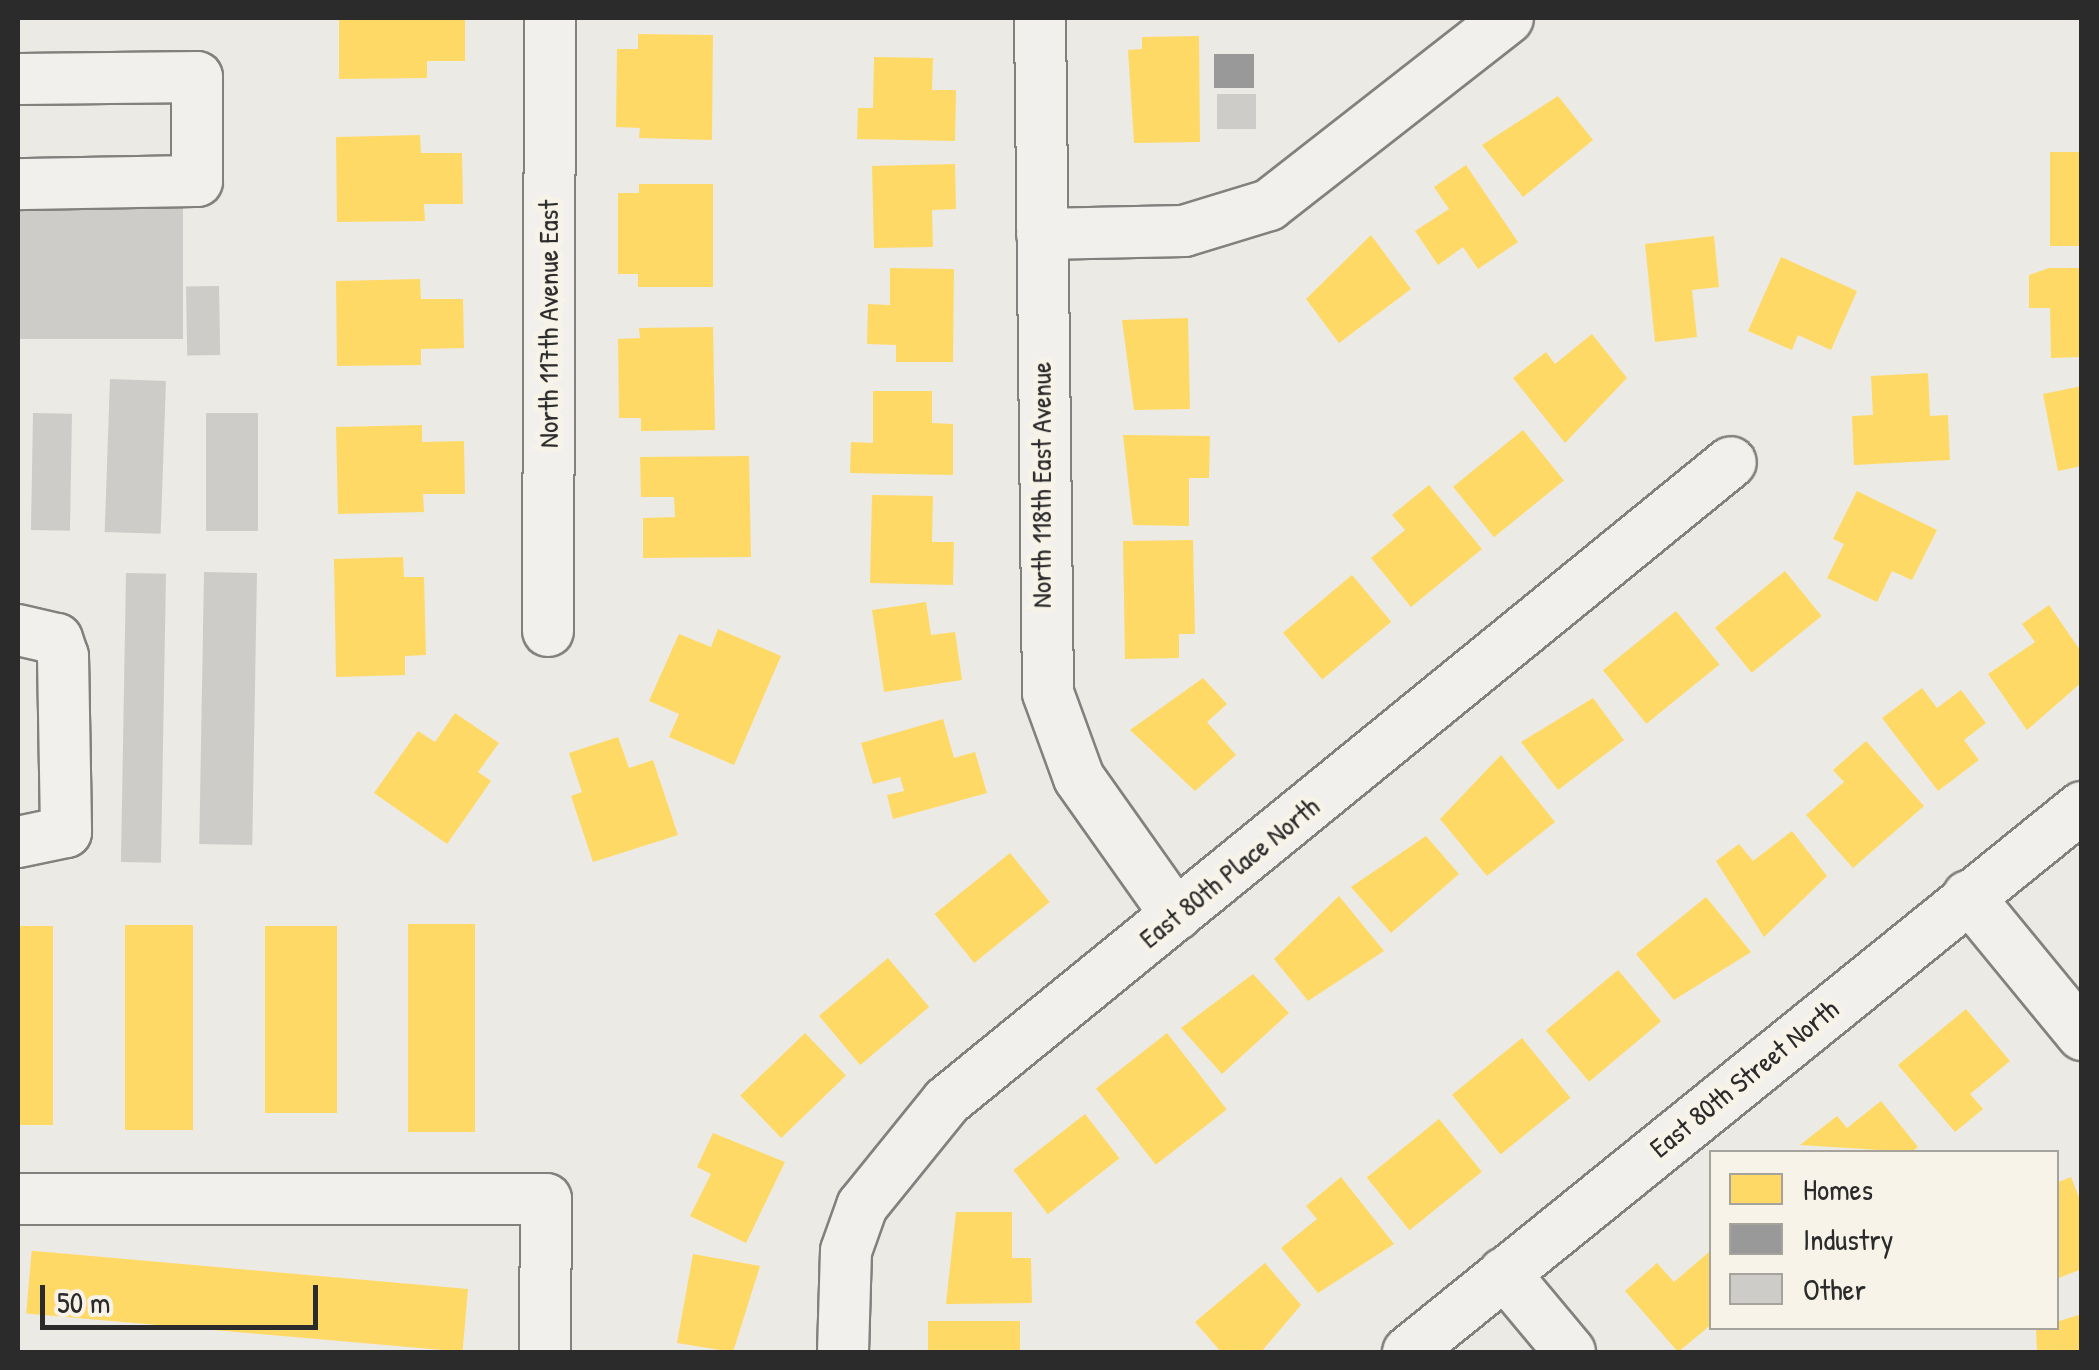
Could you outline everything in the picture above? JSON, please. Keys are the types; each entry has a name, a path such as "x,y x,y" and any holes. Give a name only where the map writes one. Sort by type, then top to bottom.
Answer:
{"street":[{"name":"North 117th Avenue East","path":"548,631 550,18"},
{"name":"North 118th East Avenue","path":"1040,18 1048,693 1079,778 1176,914"},
{"path":"1042,234 1184,231 1269,204 1508,18"},
{"path":"18,79 197,77 197,181 18,184"},
{"name":"East 80th Place North","path":"843,1352 846,1251 888,1167 947,1101 1731,462"},
{"path":"18,630 56,639 62,656 66,832 18,842"},
{"name":"East 80th Street North","path":"1408,1352 2082,807"},
{"path":"1968,896 2082,1035"},
{"path":"18,1200 546,1199 545,1352"},
{"path":"1504,1273 1570,1352"}],"building: Homes":[{"path":"339,18 465,18 465,61 427,61 427,78 339,79"},
{"path":"638,34 713,35 712,140 639,138 640,128 616,127 617,49 638,49"},
{"path":"1199,36 1200,142 1134,143 1128,50 1142,49 1142,37"},
{"path":"874,57 933,58 932,90 956,90 955,141 857,139 858,108 873,108"},
{"path":"1558,96 1593,140 1523,197 1482,145"},
{"path":"420,135 421,153 462,153 463,204 424,204 425,221 337,222 336,137"},
{"path":"2050,152 2082,152 2082,246 2050,246"},
{"path":"955,164 956,209 932,210 933,247 874,248 872,166"},
{"path":"1466,165 1518,242 1478,269 1463,247 1438,265 1415,231 1449,209 1434,187"},
{"path":"639,184 713,184 713,287 638,287 638,274 618,274 618,193 639,193"},
{"path":"1371,235 1411,289 1339,343 1306,299"},
{"path":"1714,236 1719,287 1692,290 1697,337 1655,342 1645,244"},
{"path":"1781,257 1857,291 1831,350 1798,335 1792,350 1748,331"},
{"path":"890,268 954,269 953,362 896,362 896,345 867,344 868,304 890,305"},
{"path":"2049,268 2082,268 2082,357 2051,358 2050,308 2029,308 2029,275"},
{"path":"420,279 421,299 463,299 464,348 421,349 421,365 337,366 336,281"},
{"path":"1188,318 1190,409 1134,410 1122,320"},
{"path":"713,327 715,430 641,431 641,418 619,418 618,339 640,338 639,328"},
{"path":"1592,334 1627,378 1565,443 1513,378 1546,352 1555,364"},
{"path":"1928,373 1930,416 1948,415 1950,460 1854,465 1852,416 1873,415 1871,376"},
{"path":"2082,386 2082,466 2058,471 2043,394"},
{"path":"873,391 932,391 932,423 953,424 953,475 850,473 851,442 873,443"},
{"path":"422,425 422,442 464,441 465,494 423,494 424,512 338,514 336,427"},
{"path":"1523,430 1564,481 1494,537 1453,487"},
{"path":"1123,435 1210,436 1209,478 1189,478 1189,526 1133,525"},
{"path":"749,456 751,557 643,558 643,518 675,517 674,497 641,497 640,457"},
{"path":"1429,485 1482,549 1411,607 1371,558 1405,530 1392,515"},
{"path":"1857,491 1937,530 1912,580 1892,571 1877,602 1827,578 1844,544 1833,539"},
{"path":"872,495 933,496 932,542 954,542 953,585 870,583"},
{"path":"1193,540 1195,634 1179,634 1179,658 1125,659 1123,541"},
{"path":"403,557 404,577 424,577 426,655 405,656 405,675 336,677 334,559"},
{"path":"1785,571 1822,616 1752,673 1715,628"},
{"path":"1352,575 1391,622 1322,680 1283,633"},
{"path":"926,602 931,635 955,632 962,680 884,692 872,610"},
{"path":"2049,605 2082,653 2082,682 2027,730 1988,674 2035,642 2022,624"},
{"path":"1676,611 1719,665 1646,724 1603,670"},
{"path":"718,629 781,656 734,765 669,737 679,714 649,701 679,634 711,647"},
{"path":"1203,678 1227,704 1207,722 1236,755 1195,791 1130,730"},
{"path":"1922,688 1937,708 1961,690 1986,723 1964,740 1979,760 1938,791 1882,718"},
{"path":"1593,698 1624,740 1558,790 1521,742"},
{"path":"455,713 499,743 478,772 491,781 447,844 374,793 418,731 435,742"},
{"path":"943,719 954,758 975,752 987,793 893,819 887,795 904,791 900,777 873,784 861,743"},
{"path":"618,737 629,768 653,760 678,835 593,862 571,796 582,792 569,753"},
{"path":"1866,741 1924,806 1853,868 1806,815 1844,782 1833,770"},
{"path":"1501,755 1555,822 1487,876 1440,819"},
{"path":"1792,831 1827,876 1764,937 1716,861 1739,844 1753,861"},
{"path":"1426,836 1459,874 1391,933 1351,887"},
{"path":"1010,853 1050,902 974,963 935,914"},
{"path":"1339,896 1384,951 1308,1001 1274,959"},
{"path":"1706,897 1751,952 1674,1000 1636,954"},
{"path":"408,924 475,924 475,1132 408,1132"},
{"path":"125,925 193,925 193,1130 125,1130"},
{"path":"18,926 53,926 53,1125 18,1125"},
{"path":"265,926 337,926 337,1113 265,1113"},
{"path":"888,958 929,1007 860,1065 819,1016"},
{"path":"1618,970 1661,1021 1589,1082 1546,1030"},
{"path":"1253,974 1289,1013 1222,1074 1181,1028"},
{"path":"1966,1009 2010,1061 1970,1094 1983,1109 1955,1132 1898,1065"},
{"path":"805,1033 846,1075 781,1138 740,1096"},
{"path":"1167,1033 1227,1109 1156,1165 1096,1088"},
{"path":"1522,1038 1570,1098 1501,1154 1452,1095"},
{"path":"1881,1101 1918,1147 1879,1150 1800,1145 1837,1116 1847,1128"},
{"path":"1085,1114 1119,1158 1048,1214 1013,1170"},
{"path":"1439,1119 1482,1172 1410,1230 1367,1178"},
{"path":"713,1133 785,1162 746,1243 690,1216 711,1174 697,1167"},
{"path":"1341,1177 1394,1244 1318,1293 1281,1248 1317,1219 1306,1206"},
{"path":"2071,1177 2082,1205 2082,1269 2059,1278 2059,1182"},
{"path":"956,1212 1012,1212 1012,1258 1031,1258 1032,1303 946,1304"},
{"path":"32,1251 468,1289 463,1352 26,1314"},
{"path":"1709,1252 1709,1326 1678,1352 1625,1291 1657,1263 1674,1282"},
{"path":"693,1254 760,1266 733,1352 677,1343"},
{"path":"1265,1263 1301,1305 1261,1352 1221,1352 1195,1322"},
{"path":"2082,1314 2082,1352 2037,1352 2036,1330 2059,1330 2059,1321"},
{"path":"928,1321 1020,1321 1020,1352 928,1352"}],"building: Industry":[{"path":"1214,54 1254,54 1254,88 1214,88"}],"building: Other":[{"path":"1217,94 1256,94 1256,129 1217,129"},
{"path":"18,199 183,199 183,339 18,339"},
{"path":"219,286 220,355 187,356 186,287"},
{"path":"110,379 166,381 161,534 105,532"},
{"path":"33,413 72,414 70,531 31,530"},
{"path":"206,413 258,413 258,531 206,531"},
{"path":"204,572 257,573 252,845 199,844"},
{"path":"126,573 166,574 161,863 121,862"}]}
